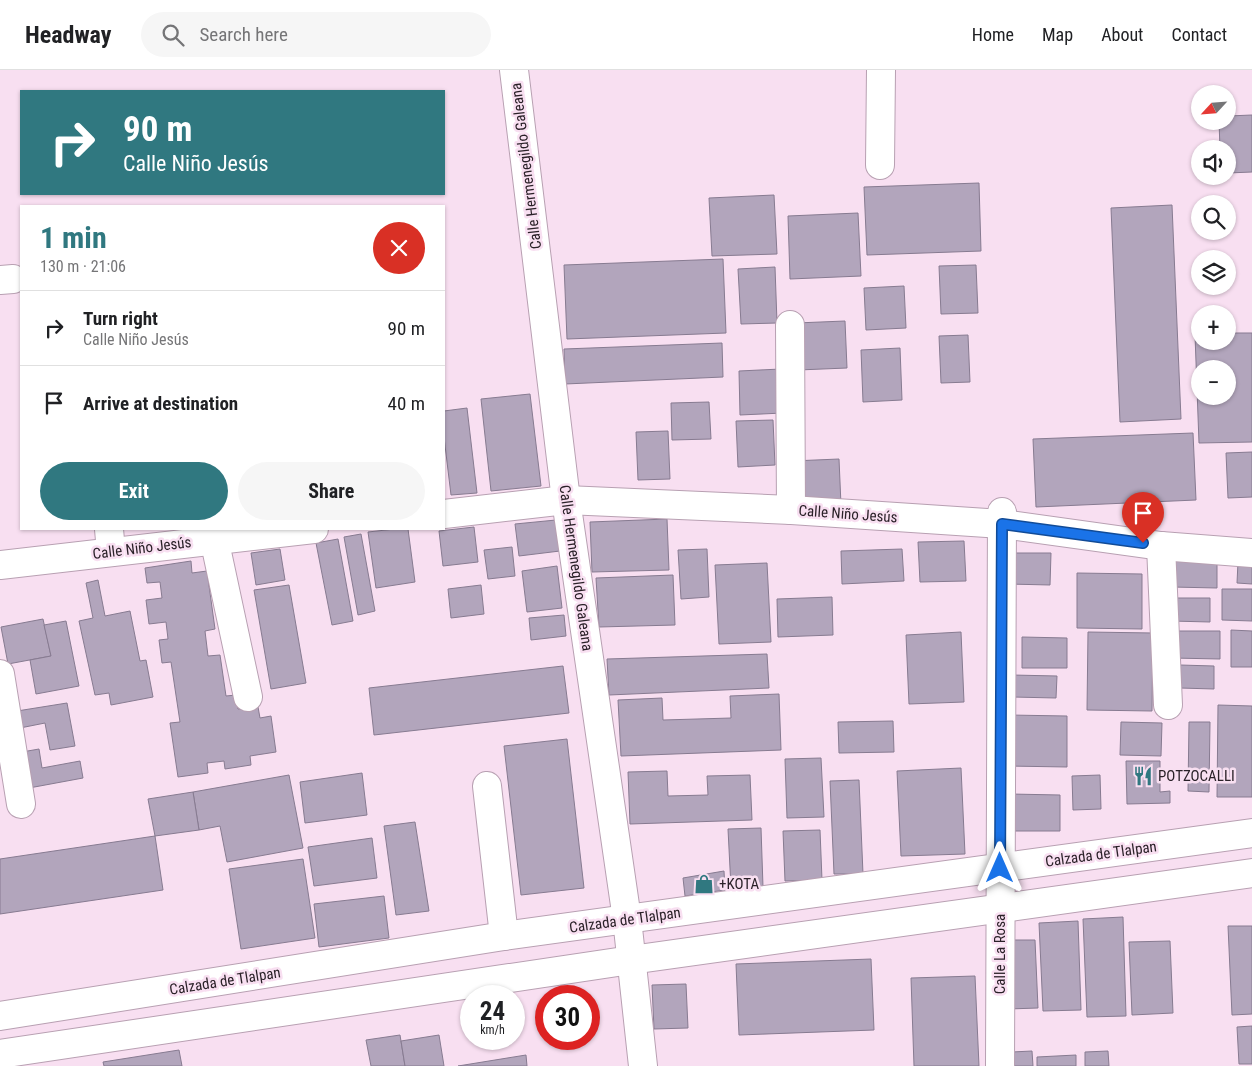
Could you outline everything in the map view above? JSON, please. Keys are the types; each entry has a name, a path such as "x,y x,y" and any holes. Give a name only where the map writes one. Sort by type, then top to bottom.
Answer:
{"street":[{"name":"Calle Hermenegildo Galeana","path":"514,70 566,500 626,919 643,1066"},
{"path":"880,165 881,70"},
{"path":"790,326 791,510"},
{"name":"Calle Niño Jesús","path":"445,514 566,500 995,517 1160,546 1252,553"},
{"name":"Calle La Rosa","path":"995,517 1001,909 1000,1066"},
{"name":"Calle Niño Jesús","path":"0,565 110,540 294,530"},
{"path":"214,534 248,697"},
{"path":"1160,546 1168,705"},
{"path":"0,674 21,804"},
{"path":"486,786 504,936"},
{"name":"Calzada de Tlalpan","path":"0,1016 504,936 1252,833"},
{"path":"0,1054 631,960 1252,873"}],"building":[{"path":"1252,115 1252,172 1236,173 1236,140 1220,140 1219,130 1236,130 1236,116"},
{"path":"979,183 981,251 867,255 864,187"},
{"path":"774,195 777,254 712,256 709,198"},
{"path":"1172,205 1181,419 1120,422 1111,208"},
{"path":"858,213 861,276 790,279 788,216"},
{"path":"723,259 726,333 567,339 564,265"},
{"path":"976,265 978,313 941,314 939,266"},
{"path":"775,267 777,323 741,324 738,269"},
{"path":"904,286 906,328 866,330 864,288"},
{"path":"845,321 847,368 798,370 796,323"},
{"path":"1236,333 1252,333 1252,442 1199,443 1198,405 1236,405 1236,360 1196,360 1196,350 1236,350"},
{"path":"968,335 970,382 941,383 939,336"},
{"path":"722,343 723,377 565,384 564,349"},
{"path":"900,348 902,400 863,402 861,350"},
{"path":"781,369 783,413 740,415 739,371"},
{"path":"530,394 541,486 491,491 481,399"},
{"path":"709,402 711,439 672,440 671,403"},
{"path":"467,408 477,493 451,495 445,445 445,411"},
{"path":"773,420 775,465 738,467 736,421"},
{"path":"668,431 670,479 638,480 636,432"},
{"path":"1193,433 1196,500 1036,507 1033,439"},
{"path":"1252,452 1252,497 1228,498 1226,453"},
{"path":"839,459 841,505 794,507 792,461"},
{"path":"667,519 669,570 592,572 590,522"},
{"path":"556,520 560,551 519,556 515,524"},
{"path":"474,527 478,562 443,566 439,531"},
{"path":"408,530 415,582 376,588 368,532"},
{"path":"361,534 375,611 358,615 344,537"},
{"path":"338,539 353,621 332,625 316,543"},
{"path":"964,541 966,581 920,582 918,542"},
{"path":"512,547 515,576 488,579 484,550"},
{"path":"280,549 285,580 256,585 251,553"},
{"path":"707,549 709,597 681,599 678,550"},
{"path":"902,549 904,581 842,584 841,551"},
{"path":"1008,553 1051,553 1050,585 1007,584"},
{"path":"1172,560 1217,561 1217,588 1172,587"},
{"path":"191,561 192,573 207,571 215,629 205,631 208,656 220,655 226,696 236,695 238,709 258,707 260,718 271,716 276,752 250,756 251,765 225,769 224,761 207,763 208,773 178,777 170,723 180,722 171,662 162,663 159,640 168,639 166,622 149,624 146,600 162,598 160,582 147,583 145,568"},
{"path":"1238,562 1252,562 1252,584 1237,583"},
{"path":"767,563 771,642 719,644 715,565"},
{"path":"557,566 562,608 527,612 522,571"},
{"path":"1077,573 1142,574 1142,629 1077,628"},
{"path":"673,575 675,625 599,627 596,578"},
{"path":"98,580 105,616 130,611 140,661 146,660 153,697 111,705 109,693 95,695 79,621 93,618 86,583"},
{"path":"289,585 306,683 271,689 254,590"},
{"path":"481,585 484,614 451,618 448,589"},
{"path":"1222,589 1252,589 1252,621 1222,620"},
{"path":"832,597 833,635 778,637 777,599"},
{"path":"1172,598 1210,598 1210,622 1171,621"},
{"path":"564,615 566,636 531,640 529,618"},
{"path":"43,619 51,656 8,664 1,627"},
{"path":"66,621 79,686 36,694 30,660 51,656 44,625"},
{"path":"1231,630 1252,631 1252,667 1231,667"},
{"path":"1172,631 1220,631 1220,659 1172,658"},
{"path":"961,632 964,702 909,704 906,635"},
{"path":"1088,632 1153,633 1152,711 1087,710"},
{"path":"1022,637 1067,638 1067,668 1022,668"},
{"path":"767,654 769,688 609,695 607,659"},
{"path":"1180,665 1214,666 1214,689 1180,688"},
{"path":"563,666 569,713 374,735 369,688"},
{"path":"1012,675 1057,676 1056,698 1012,697"},
{"path":"779,694 781,750 621,756 618,700 662,698 663,720 731,718 730,696"},
{"path":"67,703 75,746 50,750 45,723 20,728 17,711"},
{"path":"1218,705 1252,706 1252,797 1217,797"},
{"path":"1008,715 1067,716 1067,767 1007,766"},
{"path":"893,721 894,752 839,753 838,722"},
{"path":"1121,722 1162,723 1161,756 1120,755"},
{"path":"1189,722 1210,722 1209,792 1188,791"},
{"path":"567,739 584,888 521,895 504,746"},
{"path":"39,749 42,768 80,761 83,778 29,788 22,752"},
{"path":"821,758 824,817 787,818 785,759"},
{"name":"POTZOCALLI","path":"1126,761 1160,761 1160,792 1170,791 1170,803 1127,804"},
{"path":"961,768 965,854 901,856 897,771"},
{"path":"667,771 668,796 708,795 707,776 750,775 752,820 630,824 628,772"},
{"path":"362,773 367,815 305,823 300,782"},
{"path":"289,775 303,848 227,862 220,826 199,830 193,792"},
{"path":"1100,775 1101,809 1073,810 1072,776"},
{"path":"859,780 863,874 834,874 830,781"},
{"path":"193,792 199,830 155,836 148,799"},
{"path":"1010,794 1060,795 1060,831 1009,831"},
{"path":"415,822 429,911 396,915 384,826"},
{"path":"761,828 763,887 731,888 728,829"},
{"path":"820,830 822,880 785,881 783,831"},
{"path":"155,836 163,890 0,914 0,859"},
{"path":"372,838 377,878 314,886 308,847"},
{"path":"303,859 315,938 241,949 229,869"},
{"name":"+KOTA","path":"724,871 725,890 685,896 683,878"},
{"path":"384,896 389,938 319,947 314,904"},
{"path":"1123,917 1126,1016 1087,1017 1083,919"},
{"path":"1078,921 1081,1010 1043,1011 1039,923"},
{"path":"1228,926 1252,926 1252,1014 1232,1015"},
{"path":"1005,940 1035,940 1038,1008 1008,1009"},
{"path":"1170,941 1173,1013 1132,1015 1129,942"},
{"path":"871,959 874,1030 739,1035 736,964"},
{"path":"975,976 979,1066 914,1066 911,978"},
{"path":"686,984 688,1028 654,1029 652,985"},
{"path":"1252,1026 1252,1064 1239,1064 1237,1027"},
{"path":"400,1035 405,1066 371,1066 366,1040"},
{"path":"439,1035 444,1066 405,1066 401,1041"},
{"path":"179,1050 182,1066 104,1066 103,1062"},
{"path":"1032,1051 1033,1066 1013,1066 1012,1052"},
{"path":"1108,1051 1109,1066 1085,1066 1085,1052"},
{"path":"526,1055 527,1066 458,1066"},
{"path":"1076,1055 1076,1066 1037,1066 1037,1057"}],"place":[{"name":"POTZOCALLI","path":"1143,776"},
{"name":"+KOTA","path":"704,884"}],"route":[{"path":"1000,868 1002,524 1143,543"}]}
